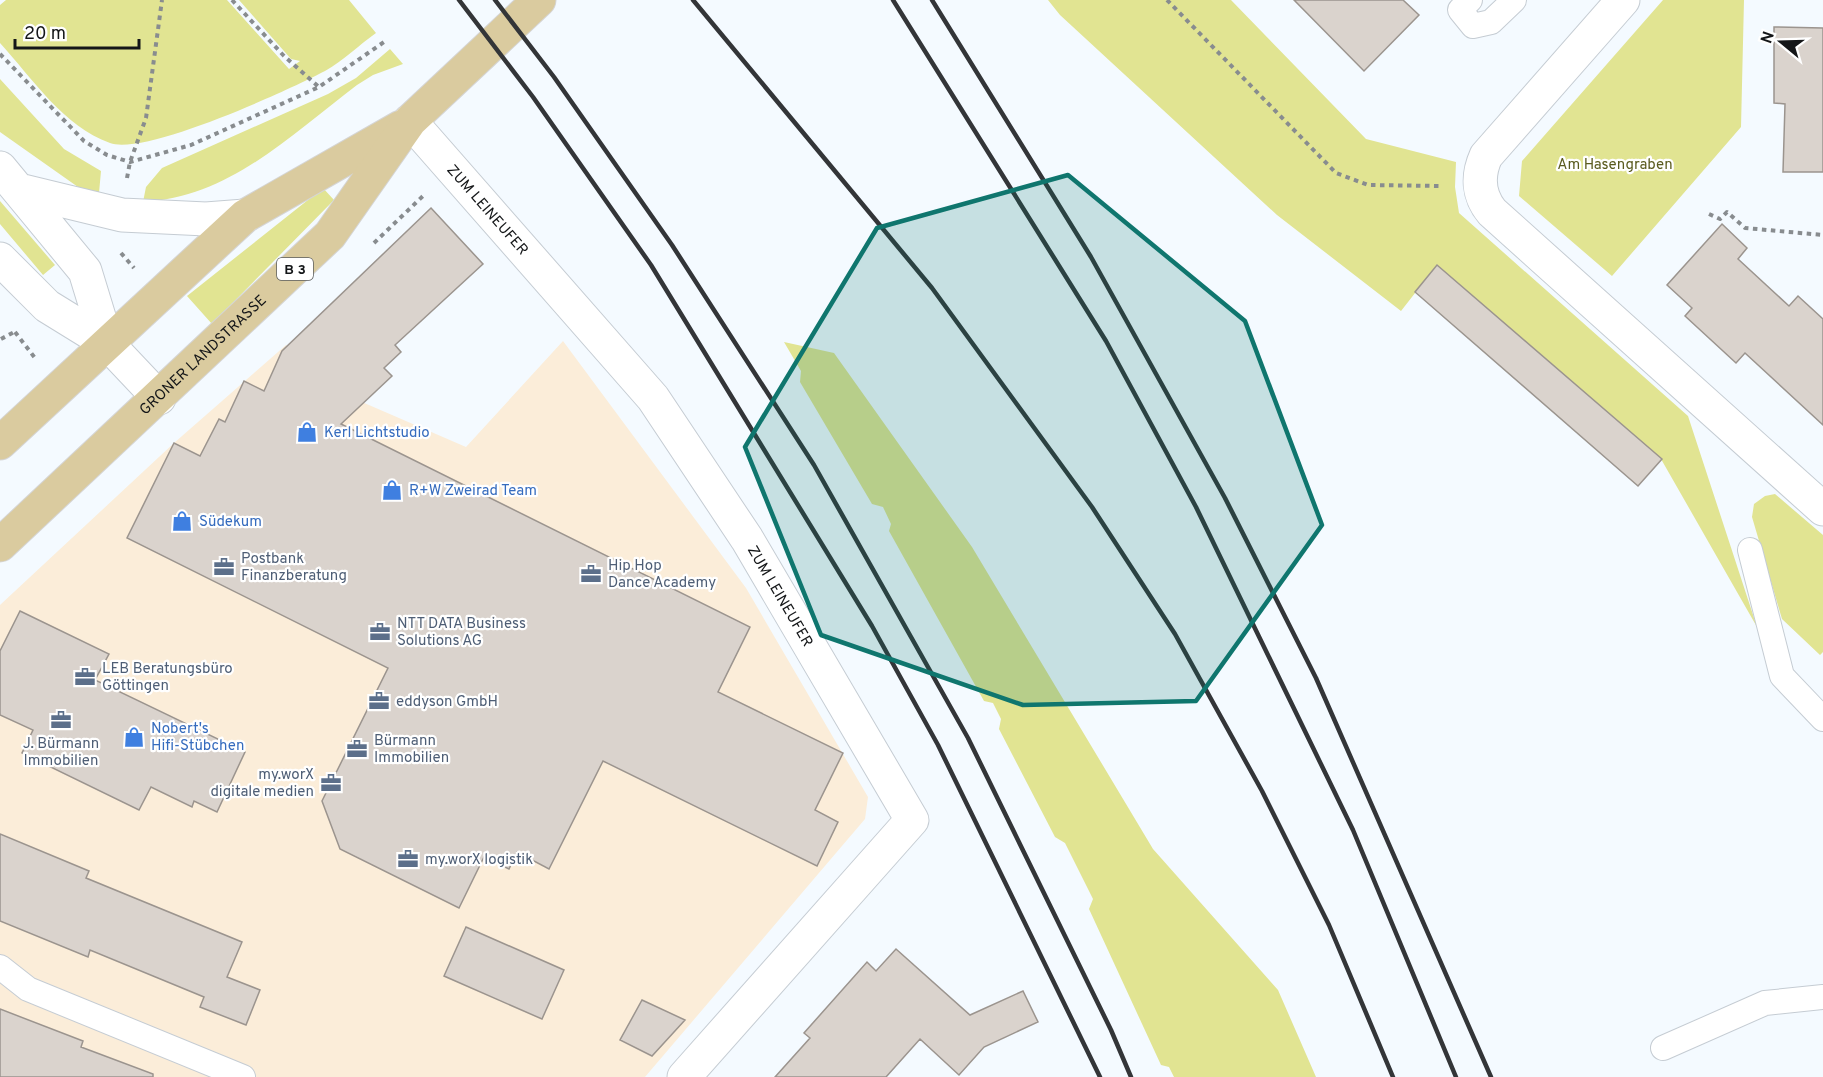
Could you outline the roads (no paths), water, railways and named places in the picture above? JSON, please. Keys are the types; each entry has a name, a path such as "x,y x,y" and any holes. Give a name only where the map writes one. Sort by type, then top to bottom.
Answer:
{"main road":[{"name":"GRONER LANDSTRASSE","path":"0,545 330,236 410,121 539,0"},
{"name":"GRONER LANDSTRASSE","path":"0,443 245,216 410,121"}],"street":[{"path":"1622,1 1491,148 1482,164 1479,185 1484,201 1492,212 1823,508"},
{"name":"ZUM LEINEUFER","path":"410,121 653,399 747,539 912,820 684,1077"},
{"path":"9,179 122,215 206,219 245,216"},
{"path":"9,179 85,271 107,343"},
{"path":"0,259 47,306 107,343 159,398"}],"lane":[{"path":"1465,5 1473,26 1491,22 1514,0"},
{"path":"1750,550 1782,676 1823,719"},
{"path":"0,968 28,989 243,1077"},
{"path":"1663,1048 1765,1003 1823,997"}],"railway":[{"path":"459,0 533,97 651,265 872,626 938,745 1100,1077"},
{"path":"495,0 554,77 672,245 814,465 968,738 1111,1030 1131,1077"},
{"path":"693,0 932,288 1092,507 1175,634 1262,791 1329,925 1393,1077"},
{"path":"893,0 1106,341 1196,507 1353,830 1456,1077"},
{"path":"932,0 1091,257 1225,498 1316,678 1491,1077"}],"place":[{"name":"Kerl Lichtstudio","path":"307,432"},
{"name":"R+W Zweirad Team","path":"392,490"},
{"name":"Südekum","path":"182,521"},
{"name":"Postbank Finanzberatung","path":"224,567"},
{"name":"Hip Hop Dance Academy","path":"591,574"},
{"name":"NTT DATA Business Solutions AG","path":"380,632"},
{"name":"LEB Beratungsbüro Göttingen","path":"85,677"},
{"name":"eddyson GmbH","path":"379,701"},
{"name":"J. Bürmann Immobilien","path":"61,720"},
{"name":"Nobert's Hifi-Stübchen","path":"134,737"},
{"name":"Bürmann Immobilien","path":"357,749"},
{"name":"my.worX digitale medien","path":"331,783"},
{"name":"my.worX logistik","path":"408,859"}],"park label":[{"name":"Am Hasengraben","path":"1615,164"}]}
